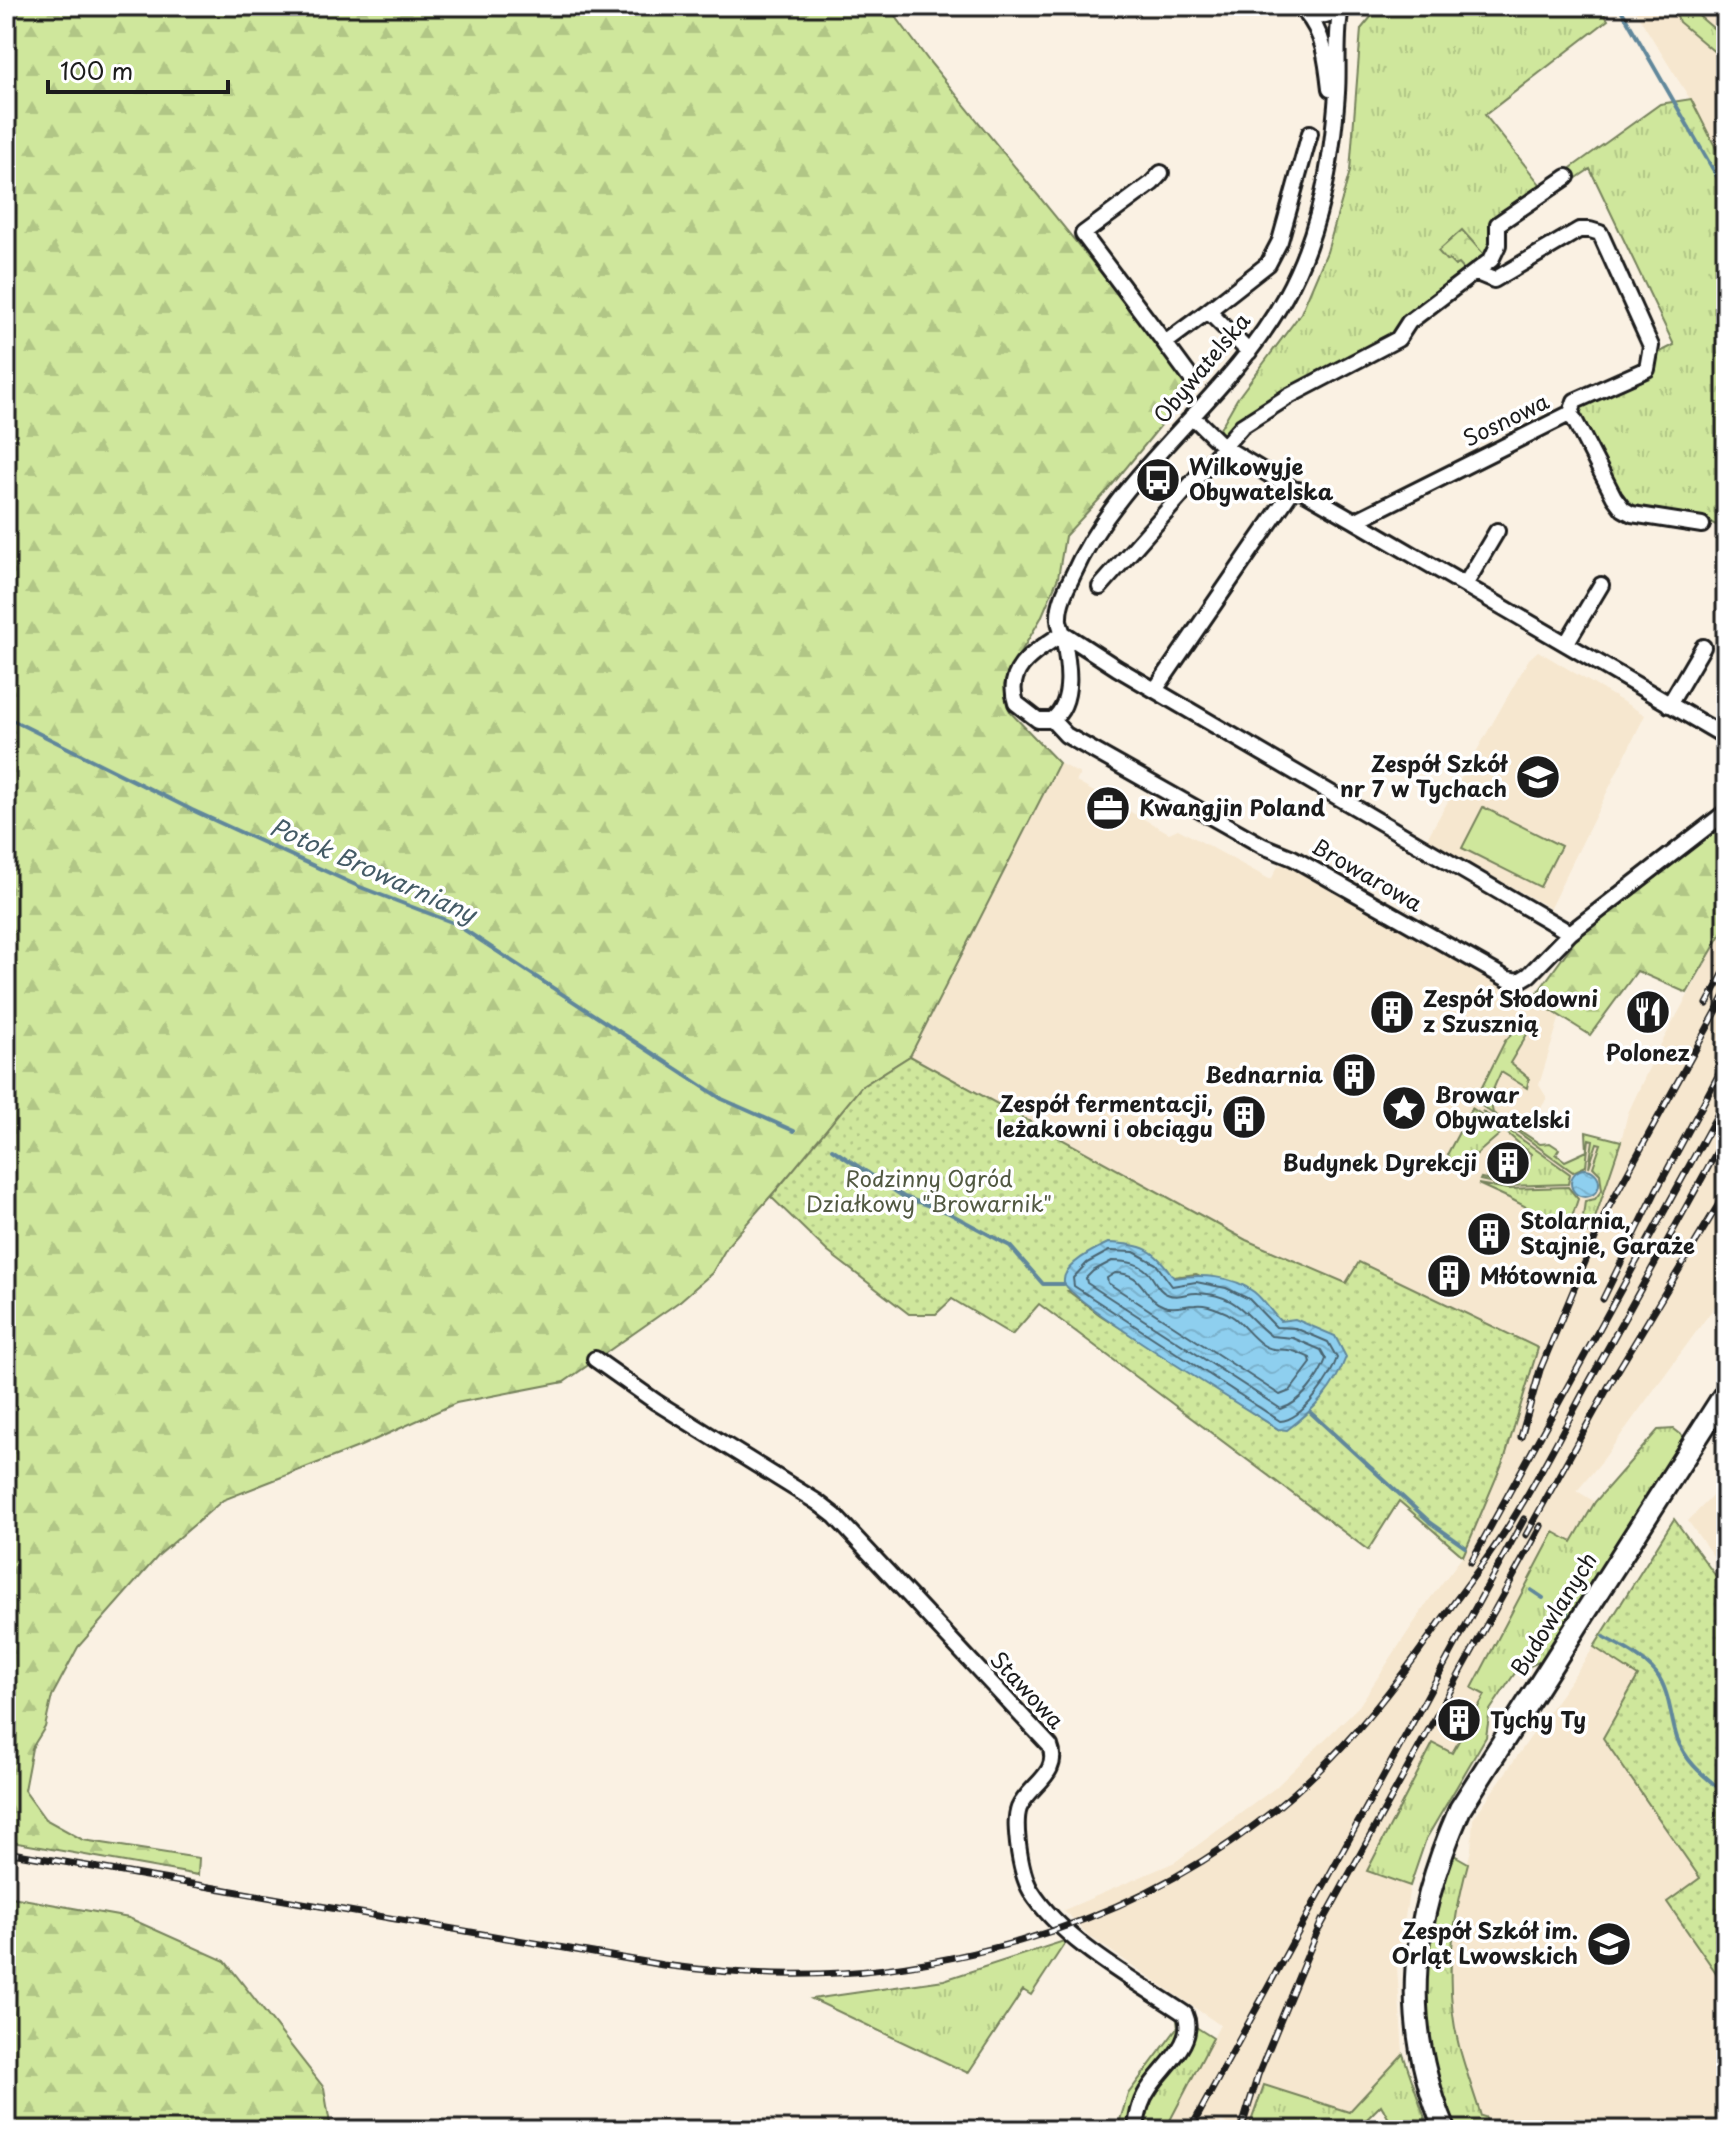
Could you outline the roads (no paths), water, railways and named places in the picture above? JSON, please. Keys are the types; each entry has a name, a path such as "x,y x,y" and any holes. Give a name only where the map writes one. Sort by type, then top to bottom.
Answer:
{"street":[{"path":"1301,9 1324,16 1341,7"},
{"name":"Obywatelska","path":"1052,720 1063,710 1068,691 1063,633 1059,622 1062,600 1096,531 1120,496 1249,352 1285,297 1311,238 1329,172 1341,7"},
{"name":"Obywatelska","path":"1301,9 1314,22 1321,39 1334,109"},
{"path":"1165,343 1268,264 1280,241 1310,133"},
{"path":"1161,173 1083,234 1193,381"},
{"path":"1100,587 1242,426 1289,396 1398,339 1409,322 1491,260 1498,245 1498,224 1567,177"},
{"path":"1477,273 1494,280 1579,230 1600,233 1651,346 1647,369 1575,401 1570,416"},
{"path":"1208,311 1249,352"},
{"path":"1192,416 1224,447 1293,489 1303,491 1726,737"},
{"name":"Sosnowa","path":"1355,521 1475,459 1570,416 1623,509 1632,514 1702,525"},
{"path":"1155,690 1293,489"},
{"path":"1465,585 1497,531"},
{"path":"1566,644 1601,585"},
{"path":"1052,720 1038,720 1021,709 1016,703 1012,684 1023,662 1063,633 1570,933"},
{"path":"1669,705 1703,647"},
{"name":"Browarowa","path":"1052,720 1066,735 1507,979 1524,979 1570,933 1726,812"},
{"name":"Stawowa","path":"595,1359 656,1402 835,1516 1050,1746 1053,1764 1023,1800 1016,1820 1019,1850 1030,1890 1079,1940 1185,2014 1189,2023 1180,2048 1145,2096 1136,2130"},
{"name":"Budowlanych","path":"1445,2130 1425,2074 1417,2023 1415,1970 1421,1921 1437,1864 1460,1809 1722,1405"}],"water":[{"path":"1585,1169 1595,1173 1599,1183 1595,1193 1585,1197 1575,1193 1571,1183 1575,1173"},
{"path":"1108,1243 1147,1250 1160,1260 1174,1278 1205,1276 1236,1282 1258,1295 1280,1321 1295,1319 1335,1336 1346,1357 1336,1379 1306,1415 1287,1430 1278,1429 1125,1332 1072,1292 1064,1282 1068,1270 1080,1258"}],"waterway":[{"path":"1619,6 1726,192"},
{"name":"Potok Browarniany","path":"6,717 192,810 360,887 454,923 722,1099 794,1131"},
{"name":"Potok Browarniany","path":"832,1149 904,1197 947,1212 1010,1246 1043,1284 1064,1284"},
{"path":"1311,1413 1431,1523 1465,1547"},
{"path":"1531,1590 1543,1598"},
{"path":"1553,1605 1567,1613"},
{"path":"1604,1637 1639,1657 1656,1673 1664,1688 1677,1738 1686,1756 1726,1794"}],"railway":[{"path":"1707,1004 1726,969"},
{"path":"1521,1437 1540,1370 1606,1212 1726,994"},
{"path":"1603,1299 1656,1191 1726,1061"},
{"path":"1471,1562 1726,1099"},
{"path":"6,1852 663,1965 755,1973 842,1973 929,1962 1020,1941 1083,1920 1172,1879 1229,1844 1311,1778 1380,1703 1510,1523 1726,1135"},
{"path":"1526,1535 1611,1382 1726,1192"},
{"path":"1190,2130 1524,1519"},
{"path":"1319,1929 1541,1526"},
{"path":"1241,2130 1258,2075 1322,1920"}],"place":[{"name":"Wilkowyje Obywatelska","path":"1158,480"},
{"name":"Zespół Szkół nr 7 w Tychach","path":"1538,777"},
{"name":"Kwangjin Poland","path":"1108,808"},
{"name":"Zespół Słodowni z Szusznią","path":"1392,1012"},
{"name":"Polonez","path":"1648,1012"},
{"name":"Bednarnia","path":"1354,1075"},
{"name":"Browar Obywatelski","path":"1404,1108"},
{"name":"Zespół fermentacji, leżakowni i obciągu","path":"1244,1117"},
{"name":"Budynek Dyrekcji","path":"1508,1163"},
{"name":"Stolarnia, Stajnie, Garaże","path":"1489,1234"},
{"name":"Młótownia","path":"1449,1276"},
{"name":"Tychy Ty","path":"1459,1720"},
{"name":"Zespół Szkół im. Orląt Lwowskich","path":"1609,1944"}],"park label":[{"name":"Rodzinny Ogród Działkowy \"Browarnik\"","path":"929,1192"}]}
